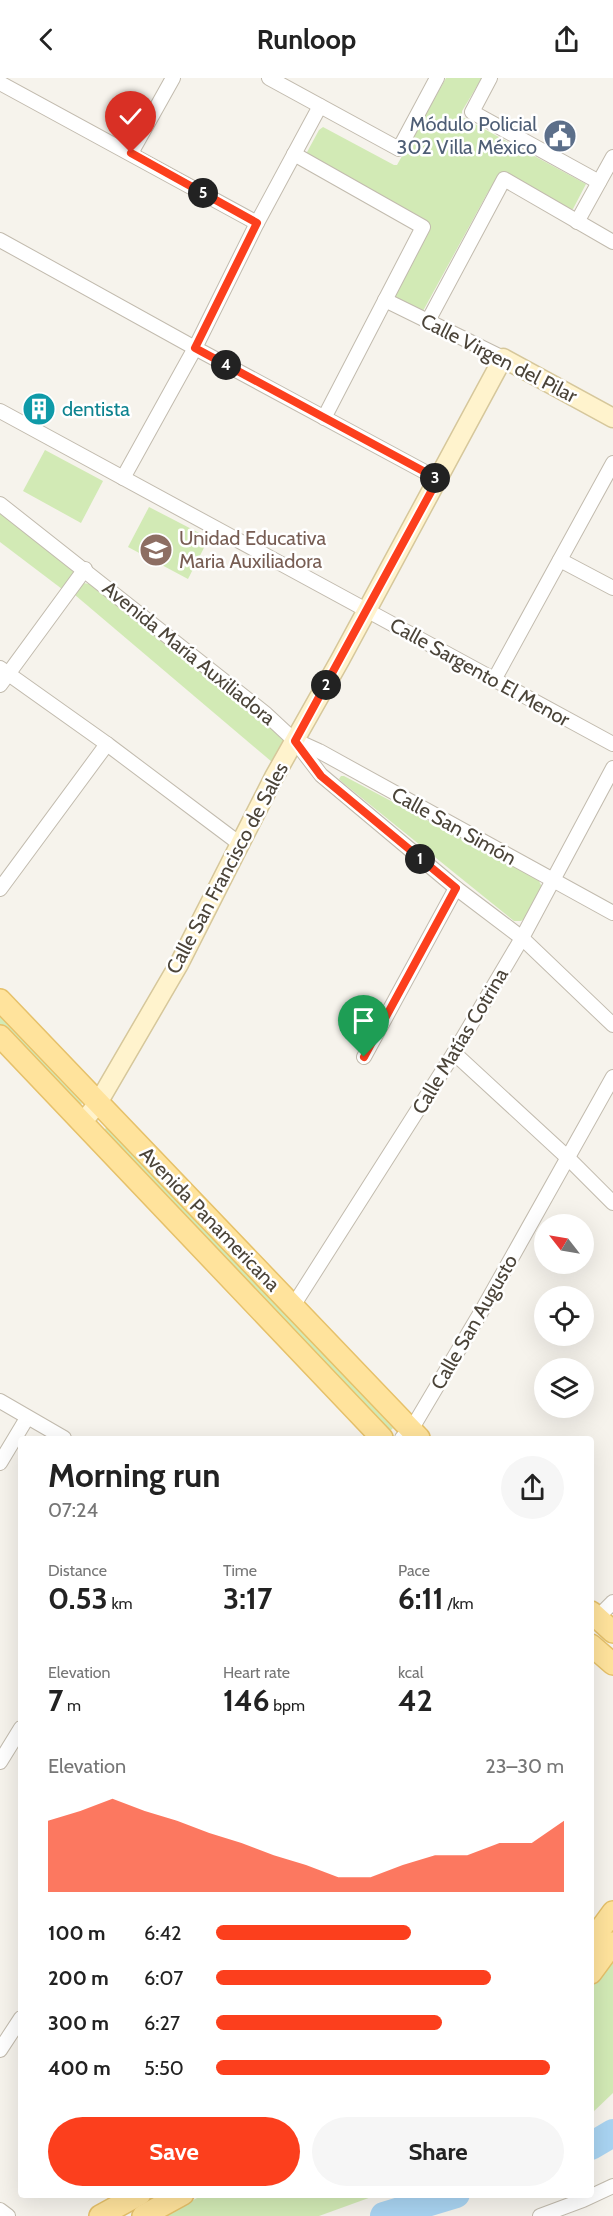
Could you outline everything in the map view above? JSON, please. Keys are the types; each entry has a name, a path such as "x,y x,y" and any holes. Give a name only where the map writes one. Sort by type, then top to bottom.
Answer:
{"main road":[{"name":"Avenida Panamericana","path":"0,1000 293,1306 411,1436"},
{"name":"Avenida Panamericana","path":"0,1036 380,1436"},
{"path":"594,1648 613,1664"},
{"path":"594,1938 613,1912"},
{"path":"594,1969 613,1943"},
{"path":"100,2216 133,2198"},
{"path":"143,2216 176,2198"}],"street":[{"path":"131,153 173,78"},
{"path":"269,78 399,149 437,78"},
{"path":"490,78 472,112 599,182"},
{"path":"4,85 257,223"},
{"path":"123,478 195,348 257,223 320,106"},
{"path":"294,154 423,227 324,418"},
{"path":"577,222 613,157"},
{"path":"428,321 504,179 613,242"},
{"path":"0,240 438,479"},
{"name":"Calle Virgen del Pilar","path":"385,300 503,358 613,418"},
{"name":"Calle San Francisco de Sales","path":"83,1122 98,1103 178,964 295,741 503,358"},
{"name":"Calle Sargento El Menor","path":"0,411 613,744"},
{"path":"494,680 613,463"},
{"name":"Avenida María Auxiliadora","path":"0,504 257,707 295,741 321,776 456,888 522,938 613,1025"},
{"path":"560,560 613,588"},
{"path":"85,569 3,676 107,744 240,844"},
{"name":"Calle San Simón","path":"295,741 613,913"},
{"path":"0,889 107,744"},
{"name":"Calle Matías Cotrina","path":"293,1306 454,1053 522,938 613,768"},
{"path":"364,1057 456,888"},
{"path":"454,1053 568,1158 613,1203"},
{"name":"Calle San Augusto","path":"411,1436 613,1077"},
{"path":"0,1401 60,1436"},
{"path":"0,1463 27,1418"},
{"path":"598,1621 613,1602"},
{"path":"0,1762 18,1733"},
{"path":"0,2050 18,2023"},
{"path":"594,2195 613,2186"},
{"path":"540,2216 587,2198"},
{"path":"0,2211 8,2216"}],"green space":[{"path":"446,78 482,78 462,111 462,117 586,184 573,209 570,209 506,174 488,192 423,311 396,304 393,296 430,228 429,224 306,154 323,127 397,165"},
{"path":"45,450 103,481 81,523 23,491"},
{"path":"149,507 209,538 188,579 128,547"},
{"path":"0,513 75,571 62,589 0,542"},
{"path":"83,583 90,584 287,739 272,762 75,595"},
{"path":"341,776 538,879 542,887 541,891 524,919 514,921 342,782 339,779"},
{"path":"0,1016 82,1103 79,1107 0,1024"},
{"path":"109,1125 393,1428 389,1432 104,1130"},
{"path":"613,1957 613,2093 594,2111 594,1983"},
{"path":"197,2198 369,2198 319,2216 162,2216"}],"waterway":[{"path":"594,2144 613,2133"},
{"path":"384,2216 443,2198"}],"place":[{"name":"Módulo Policial 302 Villa México","path":"560,136"},
{"name":"dentista","path":"39,409"},
{"name":"Unidad Educativa Maria Auxiliadora","path":"156,550"}],"route":[{"path":"131,153 257,223 195,348 438,479 295,741 321,776 456,888 364,1057"}]}
